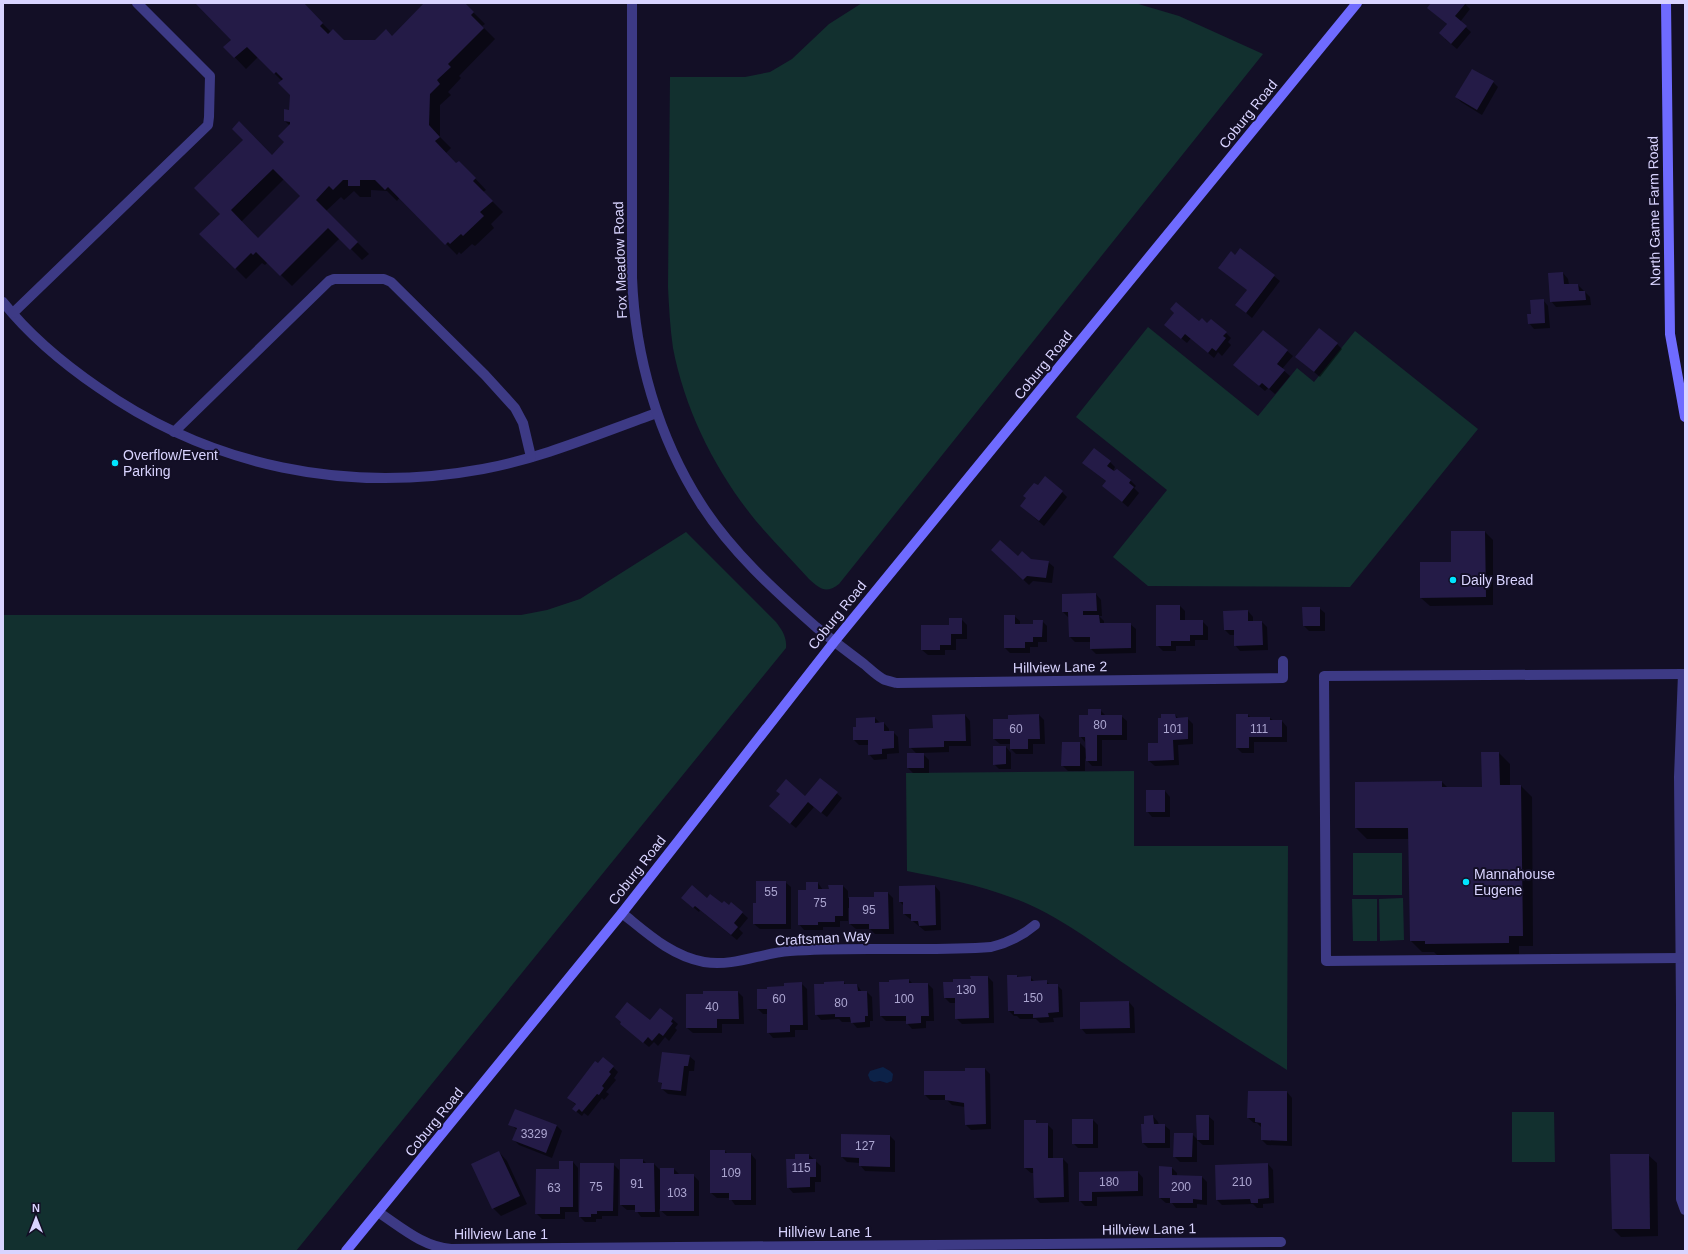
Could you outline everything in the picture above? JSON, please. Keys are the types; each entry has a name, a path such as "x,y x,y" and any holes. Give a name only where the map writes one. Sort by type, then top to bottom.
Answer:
{"main road":[{"name":"Coburg Road","path":"346,1251 622,912 834,642 1357,3"},
{"name":"North Game Farm Road","path":"1666,3 1670,334 1685,417"}],"street":[{"path":"13,313 208,125 210,76 136,3"},
{"name":"Fox Meadow Road","path":"632,3 632,299 639,344 657,413 687,481 701,504 721,531 759,574 834,642"},
{"path":"174,432 330,281 384,280 391,282 485,375 515,408 523,423 531,457"},
{"path":"3,302 48,349 83,377 135,412 174,432 227,454 288,469 348,477 401,478 435,476 482,469 531,457 657,413"},
{"name":"Hillview Lane 2","path":"834,642 883,679 905,684 1282,678 1282,661"},
{"path":"1681,958 1326,961 1324,676 1684,674 1679,777 1681,958 1681,1199 1685,1210"},
{"name":"Craftsman Way","path":"622,912 671,950 691,959 717,963 743,961 791,951 990,947 1009,942 1022,935 1035,924"},
{"name":"Hillview Lane 1","path":"378,1212 426,1243 451,1249 1281,1242"}],"green space":[{"path":"862,3 1135,3 1179,16 1263,54 839,584 830,589 823,589 809,579 762,528 741,502 715,461 704,440 685,395 678,372 670,325 668,287 670,77 745,77 770,72 792,59 829,24"},
{"path":"1148,327 1258,416 1297,368 1314,382 1355,331 1478,429 1350,587 1148,586 1113,557 1167,490 1076,417"},
{"path":"686,532 776,622 785,637 786,648 296,1251 3,1251 3,615 521,615 547,610 580,599"},
{"path":"1134,771 1134,846 1288,846 1287,1070 1154,984 1061,921 1045,912 1013,898 987,889 907,871 906,773"},
{"path":"1353,853 1402,853 1402,895 1353,895"},
{"path":"1403,898 1404,940 1380,941 1379,899"},
{"path":"1352,899 1377,899 1377,941 1353,941"},
{"path":"1512,1112 1554,1112 1555,1162 1512,1162"}],"water":[{"path":"883,1067 893,1074 892,1081 887,1083 880,1081 874,1082 870,1080 868,1075 870,1071"}],"building":[{"path":"195,3 304,3 323,23 320,26 328,34 333,29 344,40 375,40 386,29 392,36 424,3 465,3 474,12 471,15 484,28 448,64 451,67 437,80 440,84 430,94 429,125 440,137 435,141 456,163 459,161 476,178 473,181 493,201 480,212 484,216 463,236 461,234 450,244 448,242 445,245 388,187 385,190 375,180 360,180 360,186 348,186 348,180 343,180 333,190 329,186 316,200 358,242 350,250 328,228 280,276 256,252 253,255 251,253 235,269 199,234 220,214 194,188 243,140 232,129 239,121 272,155 284,142 278,136 290,124 290,122 284,121 284,109 289,110 290,95 278,83 283,79 276,72 274,74 247,47 234,58 223,47 231,40","holes":["273,169 300,196 258,238 231,210"]},
{"path":"1431,3 1466,3 1455,16 1467,26 1451,44 1439,33 1447,24 1427,8"},
{"path":"1472,69 1494,81 1477,110 1455,97"},
{"path":"1240,248 1275,275 1246,313 1235,305 1247,290 1218,268 1231,251 1235,255"},
{"path":"1563,272 1564,284 1578,284 1579,291 1585,291 1586,300 1550,302 1548,273"},
{"path":"1544,299 1545,323 1528,324 1527,314 1531,314 1530,300"},
{"path":"1176,302 1199,321 1202,318 1207,323 1211,319 1227,332 1223,336 1226,338 1216,351 1212,348 1208,353 1185,334 1181,339 1164,325 1174,313 1170,309"},
{"path":"1319,328 1338,343 1314,372 1295,357"},
{"path":"1263,330 1288,350 1277,364 1285,370 1269,389 1262,383 1259,386 1233,365"},
{"path":"1094,448 1111,461 1107,466 1114,471 1117,469 1131,480 1129,483 1134,487 1122,502 1102,486 1106,481 1082,463"},
{"path":"1045,476 1063,491 1039,521 1020,506 1026,498 1023,496 1034,483 1038,485"},
{"name":"Daily Bread","path":"1451,531 1485,531 1486,597 1420,598 1420,562 1451,562"},
{"path":"1000,540 1018,556 1022,551 1031,559 1049,561 1046,578 1027,576 1023,580 991,550"},
{"path":"1096,593 1097,611 1083,611 1083,615 1099,615 1100,623 1131,623 1131,648 1090,649 1090,637 1069,637 1068,612 1062,612 1062,594"},
{"path":"1156,605 1180,605 1180,620 1203,620 1203,635 1190,635 1190,641 1171,641 1171,646 1156,646"},
{"path":"1302,607 1320,607 1320,626 1303,626"},
{"path":"1248,610 1248,621 1262,621 1263,645 1234,646 1234,630 1224,630 1223,611"},
{"path":"1004,615 1015,615 1015,624 1033,624 1033,620 1043,620 1042,637 1033,637 1033,642 1025,642 1025,648 1004,648"},
{"path":"949,618 962,618 962,634 951,634 951,645 940,645 940,650 921,650 921,625 949,625"},
{"path":"1088,709 1101,709 1101,715 1122,715 1122,735 1097,735 1097,761 1086,761 1085,737 1079,737 1079,715 1088,715"},
{"path":"965,714 966,741 944,741 944,747 909,748 909,729 933,728 932,715"},
{"path":"1039,714 1040,739 1028,739 1028,749 1010,749 1010,739 993,739 993,719 1008,719 1008,715"},
{"path":"1161,714 1175,714 1176,718 1188,717 1188,739 1173,740 1174,760 1148,761 1148,743 1158,743 1158,718 1161,718"},
{"path":"1236,714 1248,714 1248,717 1270,717 1270,720 1282,720 1282,737 1249,737 1249,748 1236,748"},
{"path":"875,717 875,723 884,722 884,731 894,731 894,748 882,749 882,754 868,755 868,740 853,740 853,727 856,727 856,718"},
{"path":"1062,742 1080,742 1080,766 1061,766"},
{"path":"993,746 1006,746 1006,764 993,765"},
{"name":"Mannahouse Eugene","path":"1481,752 1499,752 1500,785 1521,785 1523,936 1509,936 1509,943 1425,944 1425,941 1410,941 1408,828 1355,828 1355,782 1442,781 1442,787 1482,787"},
{"path":"907,753 924,753 924,768 907,768"},
{"path":"820,778 838,792 821,813 808,802 790,824 769,806 780,794 776,791 786,779 805,796"},
{"path":"1146,790 1165,790 1165,812 1146,812"},
{"path":"756,881 786,881 786,924 753,924 753,903 756,903"},
{"path":"806,882 818,882 818,889 829,889 828,885 843,885 843,916 835,916 835,922 818,922 818,925 798,925 798,890 806,890"},
{"path":"692,885 707,898 710,894 722,903 724,901 729,905 731,902 743,912 734,923 738,927 731,935 695,906 693,908 681,898"},
{"path":"935,885 936,925 919,926 918,921 911,921 911,914 903,914 903,902 899,902 899,886"},
{"path":"874,892 888,892 889,929 869,929 869,924 849,924 849,897 874,897"},
{"path":"1007,975 1017,975 1017,977 1031,976 1031,981 1047,980 1047,984 1058,984 1059,1012 1048,1013 1049,1017 1033,1018 1033,1014 1014,1014 1014,1011 1008,1011"},
{"path":"970,976 988,976 989,1018 955,1019 955,998 944,998 943,982 953,982 953,979 971,979"},
{"path":"909,979 909,983 928,983 929,1016 921,1016 921,1023 906,1024 906,1016 880,1016 879,982"},
{"path":"844,981 844,984 857,984 858,991 867,991 868,1016 865,1016 865,1022 851,1023 850,1017 835,1017 835,1014 815,1015 814,984"},
{"path":"802,982 803,1025 790,1025 790,1032 767,1033 767,1009 757,1009 757,989 784,986 784,983"},
{"path":"703,991 738,991 739,1019 717,1019 717,1028 686,1028 686,994 703,994"},
{"path":"1129,1001 1130,1028 1080,1029 1080,1002"},
{"path":"627,1002 650,1020 660,1008 673,1018 671,1022 673,1023 663,1036 659,1033 652,1041 648,1037 643,1043 620,1024 621,1022 615,1017"},
{"path":"662,1052 690,1055 688,1066 684,1066 681,1091 661,1089 662,1083 658,1082"},
{"path":"603,1057 614,1066 609,1072 611,1074 602,1086 604,1088 599,1095 597,1094 582,1112 579,1109 576,1112 572,1109 576,1104 567,1098 595,1061 598,1063"},
{"path":"965,1068 985,1068 986,1124 965,1125 964,1103 945,1100 945,1095 924,1095 924,1071 965,1071"},
{"path":"1248,1091 1287,1091 1287,1141 1261,1140 1261,1123 1255,1122 1255,1118 1247,1118"},
{"path":"515,1109 557,1125 546,1153 512,1140 517,1128 508,1125"},
{"path":"1153,1115 1154,1124 1165,1124 1165,1143 1142,1143 1141,1124 1144,1124 1144,1116"},
{"path":"1196,1115 1209,1115 1209,1140 1197,1140"},
{"path":"1072,1119 1093,1119 1093,1144 1072,1144"},
{"path":"1024,1120 1036,1120 1036,1123 1048,1123 1048,1158 1063,1158 1064,1197 1034,1198 1033,1168 1024,1168"},
{"path":"1174,1133 1193,1133 1192,1157 1173,1157"},
{"path":"841,1134 890,1135 890,1167 859,1166 859,1158 841,1157"},
{"path":"710,1150 725,1150 725,1153 751,1153 751,1200 729,1200 729,1193 710,1193"},
{"path":"499,1151 520,1196 492,1209 471,1164"},
{"path":"795,1154 809,1154 809,1159 816,1159 816,1177 810,1177 810,1187 787,1188 786,1159 795,1159"},
{"path":"1610,1154 1649,1154 1650,1229 1612,1229"},
{"path":"620,1159 643,1159 643,1163 654,1163 655,1212 635,1212 635,1205 620,1205"},
{"path":"559,1161 573,1161 573,1207 560,1207 560,1214 535,1214 536,1169 559,1169"},
{"path":"580,1163 614,1163 613,1211 597,1211 597,1214 591,1214 591,1217 579,1217"},
{"path":"1268,1163 1269,1198 1258,1199 1258,1203 1251,1203 1250,1199 1216,1200 1215,1165"},
{"path":"1159,1166 1172,1167 1172,1175 1202,1176 1202,1200 1193,1199 1193,1203 1170,1203 1170,1198 1159,1198"},
{"path":"660,1168 674,1168 674,1174 694,1174 694,1211 660,1211"},
{"path":"1138,1171 1138,1191 1092,1192 1092,1201 1079,1201 1079,1172"}],"place":[{"name":"Overflow/Event Parking","path":"115,463"},
{"name":"Daily Bread","path":"1453,580"},
{"name":"Mannahouse Eugene","path":"1466,882"}]}
